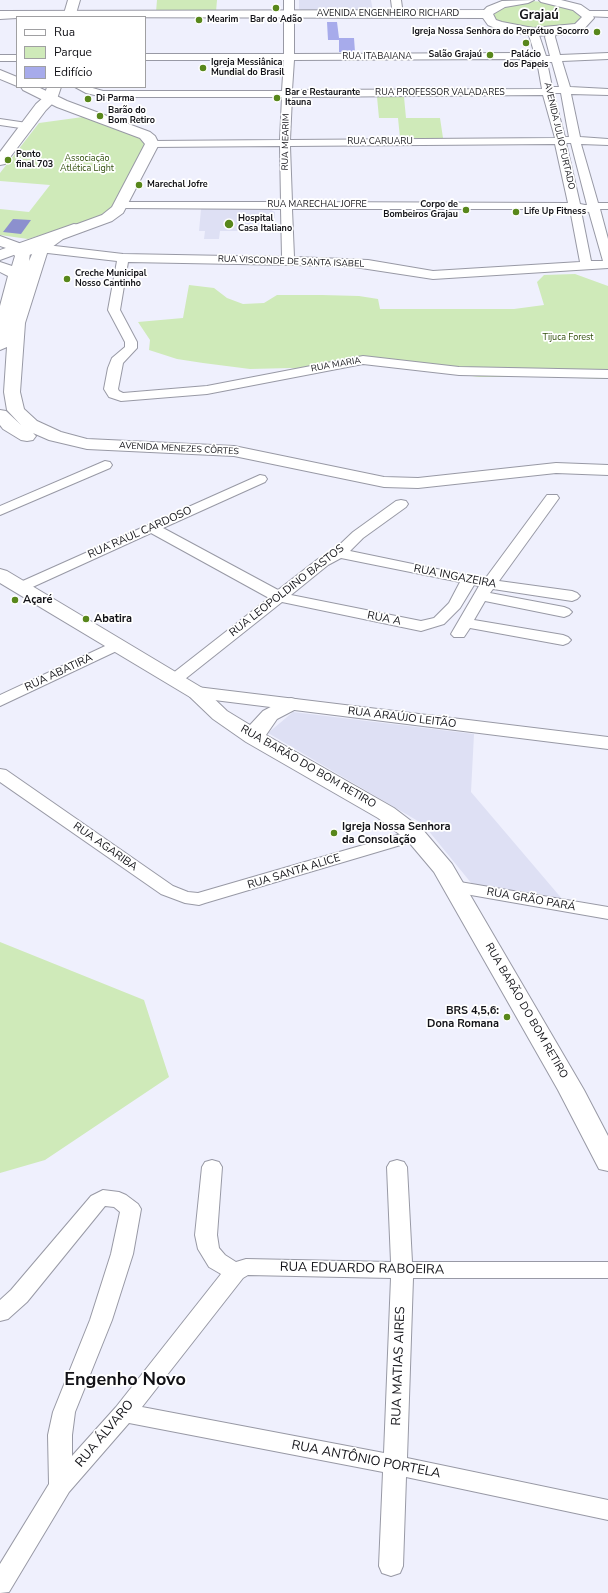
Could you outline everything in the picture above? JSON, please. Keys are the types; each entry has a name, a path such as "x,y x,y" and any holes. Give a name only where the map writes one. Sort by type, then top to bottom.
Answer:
{"main road":[{"path":"70,16 74,0"},
{"path":"0,74 16,82"},
{"path":"0,255 20,250 80,226 107,218 118,210 122,205 152,144 150,138 145,135 49,98 31,89"},
{"path":"0,161 49,98"},
{"path":"42,248 52,240 80,226"},
{"path":"0,241 20,250"},
{"name":"AVENIDA MENEZES CÔRTES","path":"42,248 17,323 13,397 16,410 23,419 31,425 55,436 87,444 240,452 384,482 435,481 526,470 556,468 608,470"},
{"path":"0,345 2,326 21,267 20,250"},
{"path":"0,267 12,271 16,276 16,281"},
{"name":"AVENIDA MENEZES CÔRTES","path":"0,415 9,424 30,437 70,450 104,454 223,460 385,488 428,489 551,476 608,477"},
{"name":"RUA BARÃO DO BOM RETIRO","path":"0,575 196,693 220,715 254,737 386,813 415,835 444,869 604,1149"},
{"path":"254,737 260,726 270,715 291,704"}],"street":[{"name":"RUA MEARIM","path":"288,260 284,142 288,94 289,0"},
{"path":"396,0 398,15"},
{"path":"528,0 502,4 491,9 488,16 492,22 509,29 534,32 551,32 579,27 588,16 608,14"},
{"path":"545,0 577,7 588,16 608,18"},
{"name":"AVENIDA ENGENHEIRO RICHARD","path":"0,15 488,16"},
{"name":"AVENIDA ENGENHEIRO RICHARD","path":"146,19 398,15 488,16"},
{"path":"0,20 16,20"},
{"name":"AVENIDA JULIO FURTADO","path":"534,32 575,205 586,265"},
{"name":"AVENIDA JULIO FURTADO","path":"551,32 550,36 576,143 608,260"},
{"name":"RUA ITABAIANA","path":"146,58 540,56 549,59 556,56 608,56"},
{"path":"0,58 16,58"},
{"name":"RUA PROFESSOR VALADARES","path":"83,88 103,94 549,93 558,97 565,93 608,92"},
{"path":"0,122 27,126"},
{"name":"RUA CARUARU","path":"152,144 284,142 560,143 568,146 576,143 608,142"},
{"name":"RUA MARECHAL JOFRE","path":"122,205 575,205 586,209 593,205 608,206"},
{"name":"RUA VISCONDE DE SANTA ISABEL","path":"20,250 42,248 123,258 288,260 368,264 433,275 608,264"},
{"name":"RUA MARIA","path":"123,258 114,310 131,342 131,348 117,361 114,368 111,389 114,394 121,397 207,390 363,360 459,371 608,374"},
{"path":"0,511 105,464"},
{"name":"RUA RAUL CARDOSO","path":"21,587 260,479"},
{"path":"552,498 485,590 463,628 563,640"},
{"name":"RUA LEOPOLDINO BASTOS","path":"174,680 279,596 323,562 339,553 358,535 401,504"},
{"name":"RUA A","path":"152,528 279,596 421,626 439,621 455,605 469,580"},
{"name":"RUA INGAZEIRA","path":"339,553 469,580 485,590 572,596"},
{"path":"485,590 564,612"},
{"name":"RUA ABATIRA","path":"0,701 118,645"},
{"name":"RUA ARAÚJO LEITÃO","path":"196,693 608,742"},
{"name":"RUA AGARIBA","path":"0,774 168,890 185,897 199,899 218,895"},
{"name":"RUA SANTA ALICE","path":"218,895 415,835"},
{"name":"RUA GRÃO PARÁ","path":"454,887 608,913"},
{"path":"212,1167 206,1235 209,1249 218,1262 235,1272"},
{"name":"RUA MATIAS AIRES","path":"391,1566 402,1270 397,1167"},
{"path":"0,1313 19,1296 98,1201 103,1198 119,1200 131,1209 122,1254 101,1320 64,1412 60,1435 62,1485"},
{"name":"RUA EDUARDO RABOEIRA","path":"235,1272 246,1267 402,1270 608,1270"},
{"name":"RUA ÁLVARO","path":"0,1585 62,1485 124,1413 235,1272"},
{"name":"RUA ANTÔNIO PORTELA","path":"124,1413 395,1465 608,1510"}],"shaded area":[{"path":"299,0 371,0 373,12 305,12 299,9"},
{"name":"Hospital Casa Italiano","path":"201,209 269,209 275,212 274,223 260,223 260,231 220,231 219,239 204,239 205,231 199,231"},
{"path":"293,712 474,734 471,792 563,900 472,884 423,824 268,733"}],"green space":[{"path":"157,0 217,0 216,12 156,12"},
{"path":"531,1 560,3 584,16 577,25 539,31 499,22 495,18 494,14 496,10 502,7"},
{"path":"377,97 404,97 406,118 440,118 443,138 400,138 398,118 379,118"},
{"name":"Associação Atlética Light","path":"83,117 144,140 145,144 110,210 100,217 28,239 0,235 0,209 29,212 50,185 0,181 0,173 39,123"},
{"name":"Tijuca Forest","path":"575,274 608,286 608,379 479,377 369,363 317,373 291,368 250,369 177,359 149,350 150,340 138,322 183,318 189,285 214,288 227,298 243,304 264,303 277,295 322,295 359,296 378,299 380,309 514,309 544,305 537,282 544,275"},
{"path":"0,942 144,1000 169,1077 45,1160 0,1173"}],"water":[{"path":"13,219 31,220 21,234 3,232"}],"building":[{"path":"327,22 337,22 339,38 354,38 355,52 339,52 339,40 328,40"}],"place":[{"name":"Bar do Adão","path":"276,8"},
{"name":"Mearim","path":"199,20"},
{"name":"Igreja Nossa Senhora do Perpétuo Socorro","path":"597,32"},
{"name":"Palácio dos Papeis","path":"526,43"},
{"name":"Salão Grajaú","path":"490,55"},
{"name":"Igreja Messiânica Mundial do Brasil","path":"203,68"},
{"name":"Bar e Restaurante Itauna","path":"277,98"},
{"name":"Di Parma","path":"88,99"},
{"name":"Barão do Bom Retiro","path":"100,116"},
{"name":"Ponto final 703","path":"8,160"},
{"name":"Marechal Jofre","path":"139,185"},
{"name":"Corpo de Bombeiros Grajau","path":"466,210"},
{"name":"Life Up Fitness","path":"516,212"},
{"name":"Hospital Casa Italiano","path":"229,224"},
{"name":"Creche Municipal Nosso Cantinho","path":"67,279"},
{"name":"Açaré","path":"15,600"},
{"name":"Abatira","path":"86,619"},
{"name":"Igreja Nossa Senhora da Consolação","path":"334,833"},
{"name":"BRS 4,5,6: Dona Romana","path":"507,1017"}],"district":[{"name":"Grajaú","path":"539,16"},
{"name":"Engenho Novo","path":"125,1381"}]}
